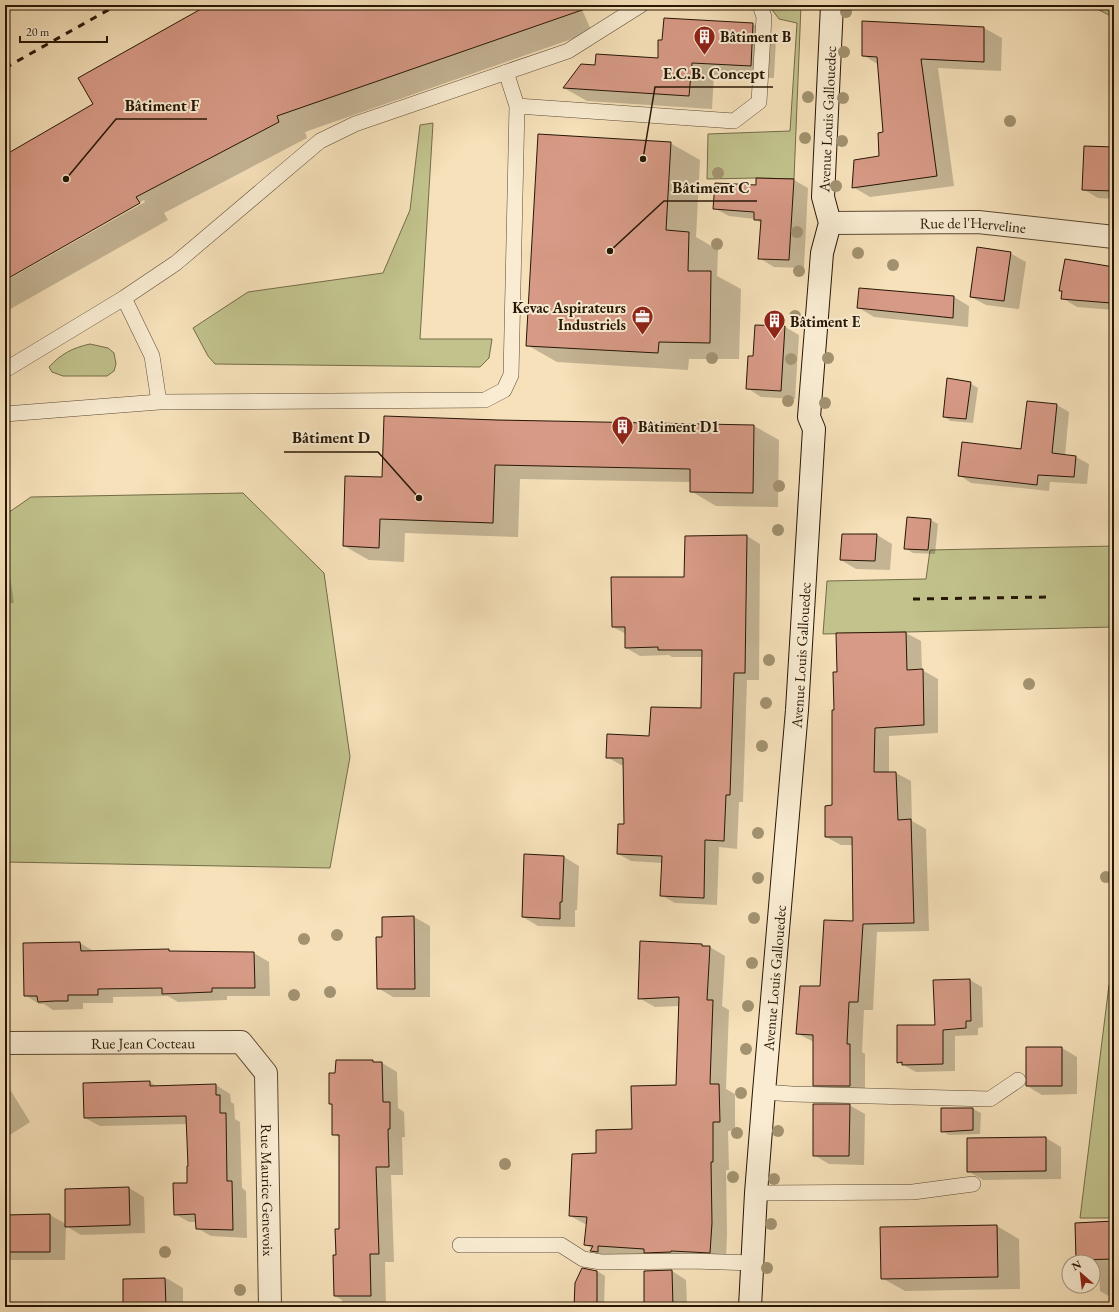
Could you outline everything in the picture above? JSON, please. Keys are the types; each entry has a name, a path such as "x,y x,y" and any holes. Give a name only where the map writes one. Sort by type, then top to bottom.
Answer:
{"main road":[{"name":"Avenue Louis Gallouedec","path":"750,1307 756,1193 797,710 814,429 809,417 822,253 830,223 823,197 832,5"},
{"name":"Rue de l'Herveline","path":"830,223 978,222 1114,237"},
{"name":"Rue Jean Cocteau","path":"5,1043 241,1042 266,1073"},
{"name":"Rue Maurice Genevoix","path":"266,1073 270,1307"}],"lane":[{"path":"5,370 124,298 176,263 320,141 355,124 568,51 641,5"},
{"path":"517,106 734,121 759,102 764,17 760,5"},
{"path":"5,414 159,402 484,400 504,390 511,375 517,106 506,72"},
{"path":"124,298 152,356 159,402"},
{"path":"764,1092 792,1094 990,1098 1018,1080"},
{"path":"756,1193 913,1192 973,1184"},
{"path":"460,1245 561,1245 583,1259 601,1262 692,1261 753,1263"}],"green space":[{"path":"771,5 801,5 794,179 707,179 708,134 790,131 797,23 779,19 773,11"},
{"path":"1089,5 1114,5 1114,22 1111,16"},
{"path":"433,123 420,339 492,339 489,358 480,367 215,364 208,356 193,328 248,292 383,273 410,210 420,125"},
{"path":"90,344 108,348 114,353 116,364 114,371 107,376 63,376 52,372 49,367 62,355 78,347"},
{"path":"243,493 324,573 350,757 330,868 5,862 5,603 7,602 5,580 5,515 31,497"},
{"path":"1114,546 1114,627 823,634 827,581 926,579 930,550"},
{"path":"1114,984 1114,1218 1080,1218 1109,985"}],"building":[{"path":"208,5 584,5 585,9 277,116 279,122 136,197 140,203 5,280 5,155 93,104 78,78"},
{"name":"Bâtiment B","path":"664,18 753,23 751,66 692,63 689,96 563,88 581,64 595,65 596,54 658,58 658,40 662,40"},
{"path":"862,21 984,27 984,62 921,59 937,176 852,188 854,160 879,156 878,133 883,132 877,57 862,56"},
{"path":"538,134 671,142 666,230 689,232 688,271 711,271 710,343 659,342 658,353 526,346"},
{"path":"1084,146 1114,147 1114,191 1082,190"},
{"path":"756,178 794,179 789,260 758,259 761,220 754,220 754,212 713,209 715,183 756,185"},
{"path":"977,247 1011,252 1004,301 970,297"},
{"path":"1065,259 1114,267 1114,288 1111,303 1061,299 1062,291 1059,291"},
{"path":"859,288 954,296 953,318 857,308"},
{"name":"Bâtiment E","path":"755,325 785,326 781,391 746,389 748,356 753,356"},
{"path":"947,378 971,382 966,419 943,417"},
{"path":"1027,401 1057,404 1052,453 1076,456 1074,477 1038,475 1037,485 958,476 962,442 1021,449"},
{"path":"384,416 497,420 754,425 753,493 690,492 690,469 495,465 493,523 380,519 379,548 343,546 345,476 382,477"},
{"path":"907,517 931,519 928,550 904,549"},
{"path":"842,534 877,534 875,561 840,560"},
{"path":"747,535 745,673 734,673 730,795 726,795 724,841 705,840 704,898 660,896 662,856 617,854 618,824 624,824 623,758 606,758 607,734 649,736 651,707 701,708 702,650 658,650 658,647 625,648 625,627 612,627 611,577 684,577 685,536"},
{"path":"906,632 907,670 923,669 924,725 875,728 874,772 896,772 898,820 911,819 914,923 863,924 858,1002 849,1002 847,1044 850,1044 850,1086 813,1086 813,1035 796,1034 800,986 820,986 824,920 853,921 852,837 825,837 825,806 832,805 832,710 834,710 833,672 837,672 836,633"},
{"path":"524,854 564,856 560,919 522,917"},
{"path":"414,916 415,989 377,989 376,937 382,937 382,917"},
{"path":"640,941 702,944 702,946 710,946 707,1000 713,1000 710,1084 719,1084 720,1122 713,1122 713,1162 711,1162 712,1223 710,1253 671,1251 644,1253 644,1249 598,1246 598,1252 590,1251 593,1246 584,1245 587,1217 569,1216 572,1154 596,1153 596,1130 632,1129 631,1086 676,1085 679,997 638,999"},
{"path":"80,942 81,951 169,949 169,951 254,952 255,988 212,988 212,992 162,994 162,988 98,989 98,995 68,995 68,1001 38,1002 37,996 24,996 23,943"},
{"path":"970,979 971,1021 966,1021 966,1028 943,1030 943,1064 902,1065 902,1062 897,1063 897,1025 935,1025 933,980"},
{"path":"1026,1047 1062,1047 1062,1086 1026,1086"},
{"path":"336,1060 373,1060 373,1062 382,1062 383,1102 390,1102 390,1129 388,1129 389,1167 376,1167 379,1254 370,1254 371,1296 334,1296 333,1255 336,1255 335,1229 339,1229 339,1135 332,1135 332,1104 329,1104 329,1073 335,1073"},
{"path":"150,1081 150,1086 216,1084 216,1095 220,1095 220,1113 226,1113 227,1181 232,1181 233,1230 196,1229 195,1214 174,1215 173,1183 187,1183 188,1166 186,1116 84,1118 83,1083"},
{"path":"813,1104 850,1104 849,1156 813,1156"},
{"path":"941,1108 973,1108 973,1130 941,1132"},
{"path":"1046,1137 1046,1171 967,1172 967,1138"},
{"path":"129,1187 130,1225 65,1227 65,1189"},
{"path":"50,1214 50,1252 5,1252 5,1215"},
{"path":"1114,1221 1114,1259 1101,1259 1101,1254 1076,1254 1075,1223"},
{"path":"997,1225 998,1277 881,1279 880,1227"},
{"path":"582,1268 597,1271 597,1307 574,1307 575,1283"},
{"path":"672,1270 673,1307 644,1307 644,1271"},
{"path":"165,1278 166,1307 123,1307 123,1279"}],"railway":[{"path":"5,68 117,5"},
{"path":"913,599 1050,597"}],"place":[{"name":"Bâtiment B","path":"705,56"},
{"name":"E.C.B. Concept","path":"643,159"},
{"name":"Bâtiment F","path":"66,179"},
{"name":"Bâtiment C","path":"610,251"},
{"name":"Kevac Aspirateurs Industriels","path":"642,336"},
{"name":"Bâtiment E","path":"775,340"},
{"name":"Bâtiment D1","path":"622,446"},
{"name":"Bâtiment D","path":"419,498"}]}
